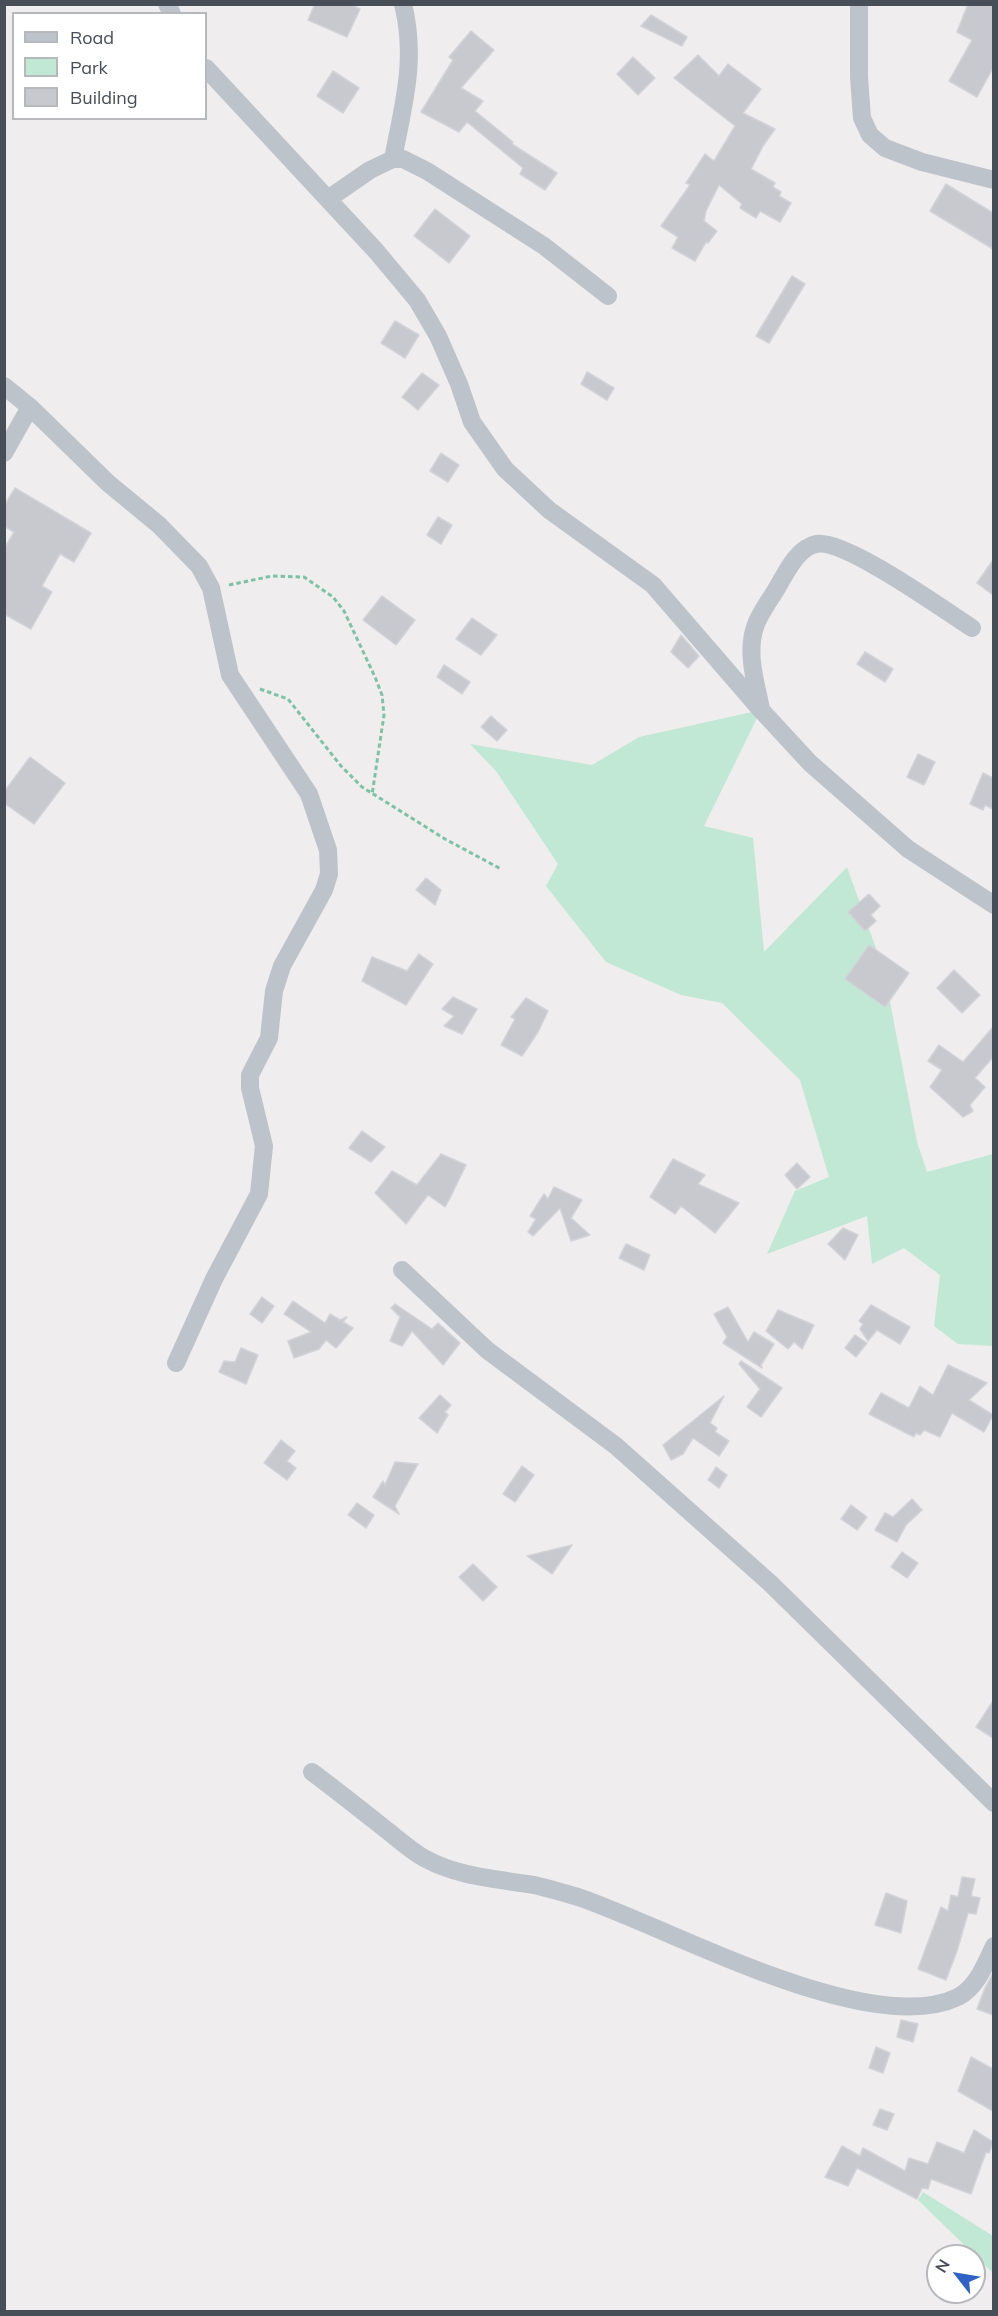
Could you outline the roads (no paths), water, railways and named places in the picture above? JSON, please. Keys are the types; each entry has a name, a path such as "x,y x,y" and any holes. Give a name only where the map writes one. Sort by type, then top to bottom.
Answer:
{"street":[{"path":"393,159 409,79 409,37 403,4"},
{"path":"859,4 859,77 862,118 870,135 885,148 922,162 993,180"},
{"path":"207,69 328,199 417,300 438,336 459,384 472,422 506,470 549,510 653,585 761,711 810,763 908,849 993,905"},
{"path":"328,199 370,170 393,159 403,159 427,171 544,246 608,296"},
{"path":"4,386 30,407 108,483 159,525 199,566 211,588 230,675 309,794 328,850 329,874 324,890 282,966 274,991 269,1038 250,1075 250,1088 264,1146 259,1194 214,1280 176,1363"},
{"path":"4,453 30,407"},
{"path":"761,711 751,644 755,626 793,562 805,549 817,543 833,546 867,561 972,628"},
{"path":"402,1270 487,1350 616,1446 753,1568 993,1803"},
{"path":"312,1772 424,1858 462,1873 491,1880 535,1886 577,1897 678,1939 832,1996 875,2004 929,2006 959,1996 979,1979 993,1946"}]}
